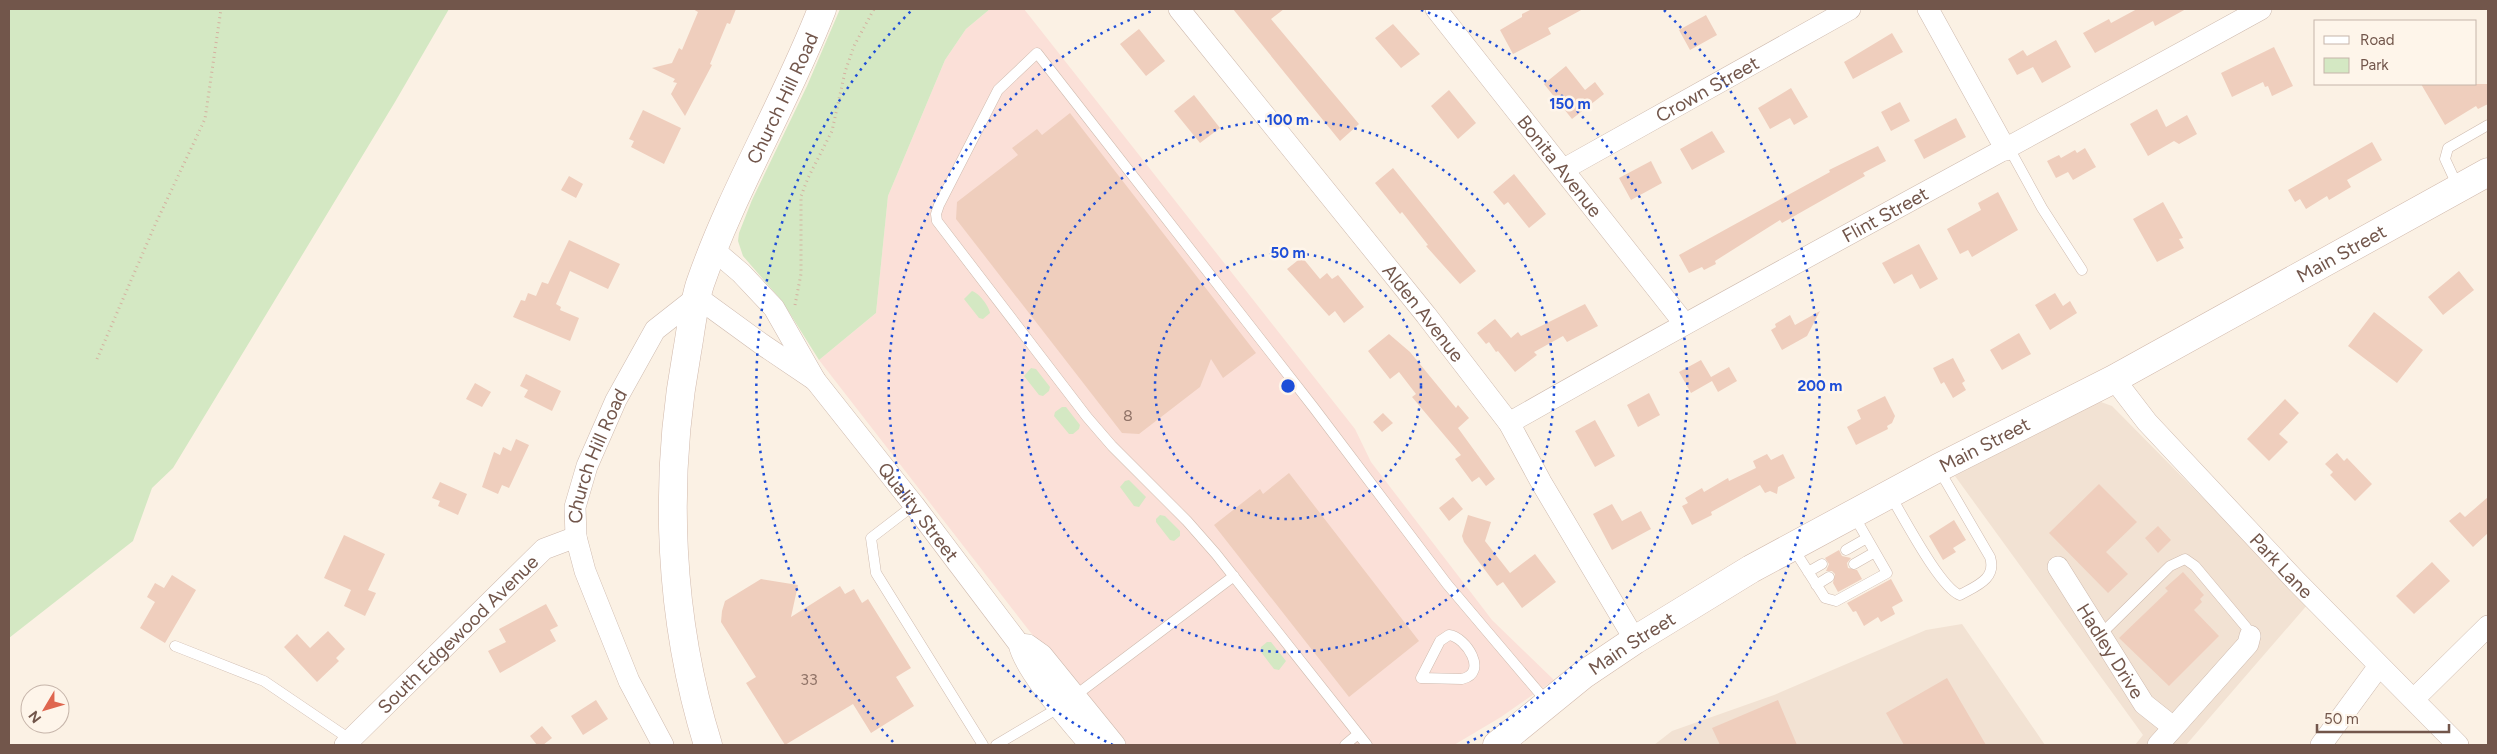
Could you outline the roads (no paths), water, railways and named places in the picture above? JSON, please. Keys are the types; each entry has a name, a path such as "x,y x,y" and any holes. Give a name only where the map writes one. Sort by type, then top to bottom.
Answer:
{"main road":[{"name":"Church Hill Road","path":"708,745 688,666 676,597 673,494 678,412 696,297 728,212 798,69 822,9"},
{"name":"Main Street","path":"1497,745 1547,703 1635,640 1706,595 1938,468 2114,379 2488,172"}],"street":[{"name":"Alden Avenue","path":"1179,9 1432,322 1510,423 1541,482 1635,640"},
{"name":"Crown Street","path":"1564,169 1850,9"},
{"path":"1928,9 2007,149"},
{"name":"Flint Street","path":"1510,423 1684,323 2007,149 2261,9"},
{"name":"Bonita Avenue","path":"1443,11 1684,323"},
{"name":"Quality Street","path":"714,250 741,273 774,308 815,380 914,505 1019,644 1024,661 1115,745"},
{"name":"Quality Street","path":"696,297 815,380"},
{"name":"Church Hill Road","path":"663,745 629,681 585,571 576,538 575,507 587,466 616,400 656,330 696,297"},
{"name":"Park Lane","path":"2114,379 2147,422 2379,666 2458,745"},
{"name":"South Edgewood Avenue","path":"348,742 544,549 576,538"},
{"name":"Hadley Drive","path":"2058,567 2144,704 2173,727"},
{"path":"2414,699 2488,626"},
{"path":"2158,745 2248,644 2250,636"},
{"path":"2321,745 2379,666"},
{"name":"Quality Street","path":"1068,701 1090,745"}],"lane":[{"path":"1367,745 1234,576 1187,521 1130,465 1087,417 937,221 936,214 939,205 998,90 1037,53 1308,400 1442,576 1547,703"},
{"path":"2458,188 2445,159 2448,148 2488,125"},
{"path":"2007,149 2082,270"},
{"path":"1889,494 1940,577 1953,592 1960,595 1984,581 1990,576 1994,567 1938,468"},
{"path":"914,505 871,538 876,573 983,745"},
{"path":"1792,547 1825,598 1836,601 1887,573 1853,513"},
{"path":"1846,550 1867,538"},
{"path":"1854,564 1875,552"},
{"path":"2101,634 2170,566 2185,559 2195,566 2246,627 2250,636"},
{"path":"1808,572 1822,564"},
{"path":"996,745 1068,701 1234,576"},
{"path":"1816,584 1829,577"},
{"path":"1450,635 1456,636 1461,640 1476,665 1475,671 1468,678 1421,678 1440,641 1450,635"},
{"path":"175,646 264,681 348,742"},
{"path":"1345,745 1358,734"}]}
